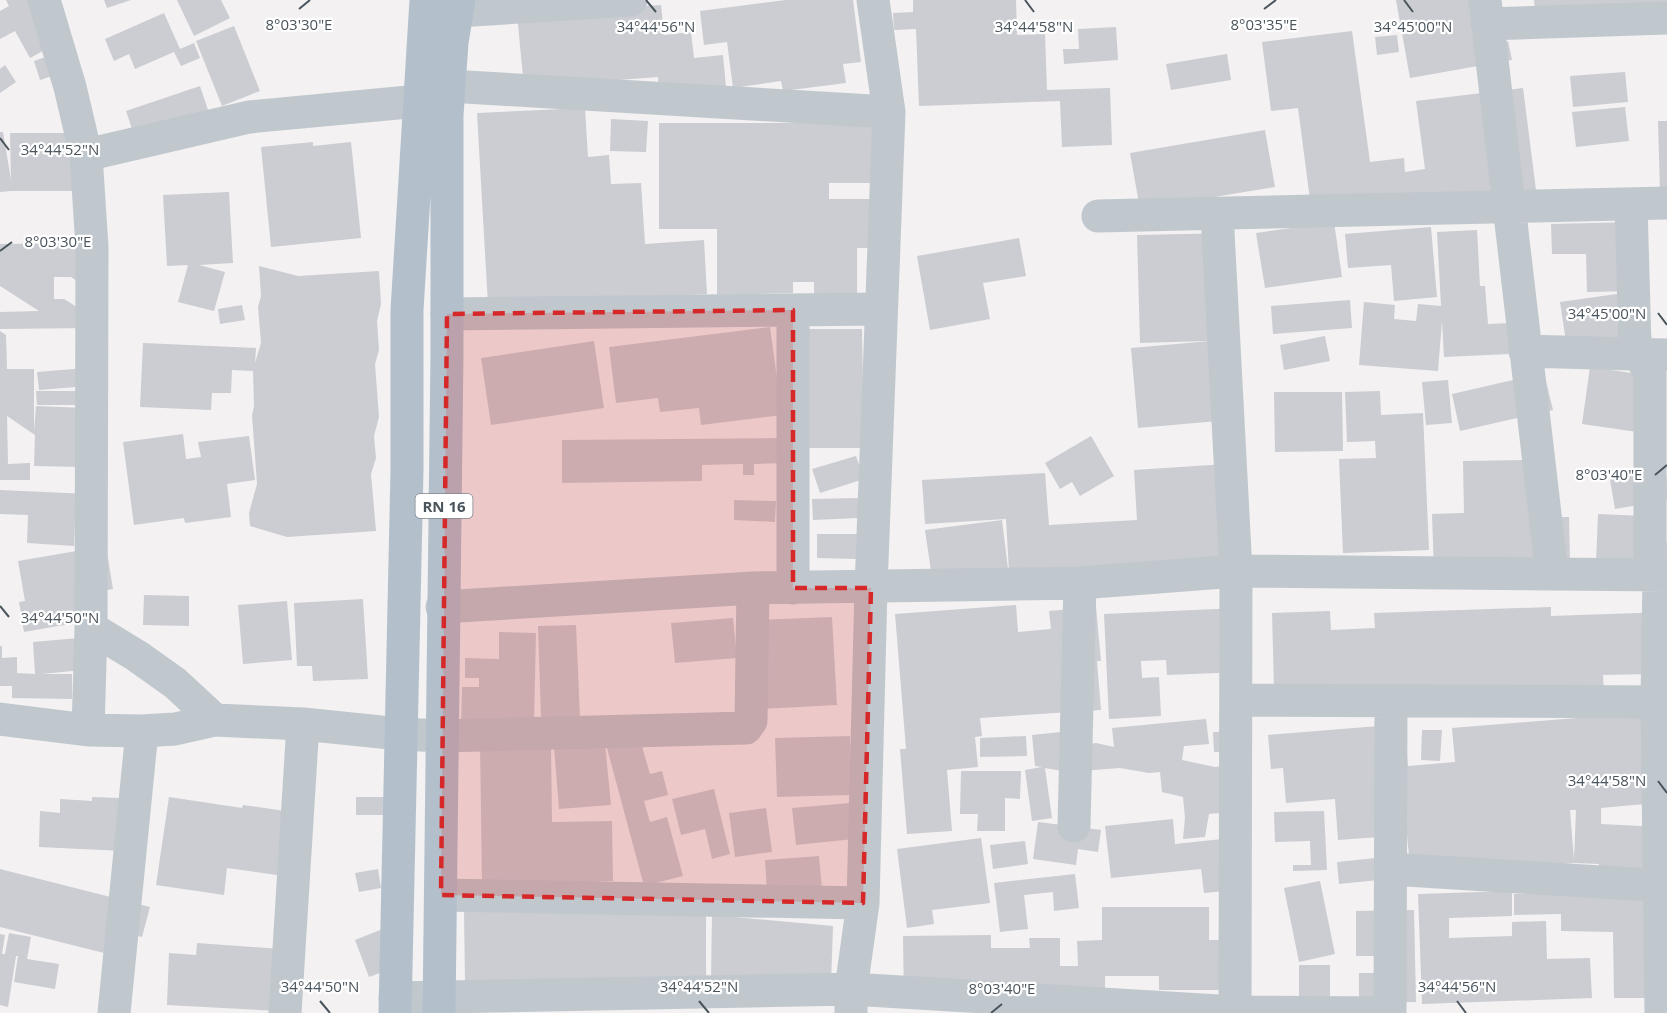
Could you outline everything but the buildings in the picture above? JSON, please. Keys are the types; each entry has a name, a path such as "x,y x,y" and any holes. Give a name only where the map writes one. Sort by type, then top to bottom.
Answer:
{"main road":[{"name":"RN 16","path":"395,1006 407,470 407,310 426,0"},
{"name":"RN 16","path":"439,1006 447,115 452,42 458,6"}],"street":[{"path":"44,0 87,155 92,247 91,628 88,730"},
{"path":"458,6 631,0"},
{"path":"851,1001 863,903 880,309 889,112 873,0"},
{"path":"1552,574 1486,12 1667,18"},
{"path":"449,87 889,112"},
{"path":"87,155 249,117 419,101"},
{"path":"1098,216 1667,203"},
{"path":"1631,204 1635,346 1654,355"},
{"path":"1217,213 1236,571 1235,1012"},
{"path":"447,314 880,309"},
{"path":"793,310 793,588"},
{"path":"1526,351 1654,355"},
{"path":"1654,355 1650,374 1662,702 1661,1013"},
{"path":"442,607 753,588 871,588 1080,583 1236,571 1658,575"},
{"path":"1074,826 1080,583"},
{"path":"0,719 88,730 175,729 215,720 303,724 443,736 746,728 751,721 753,588"},
{"path":"91,628 175,683 215,720"},
{"path":"1236,700 1662,702"},
{"path":"395,1006 851,1001 1235,1012 1388,1013 1391,701"},
{"path":"285,1013 303,724"},
{"path":"114,1013 142,731"},
{"path":"1390,869 1663,886"},
{"path":"441,895 863,903"}],"highlighted area":[{"path":"793,310 793,588 871,588 863,903 441,895 447,314"}]}
